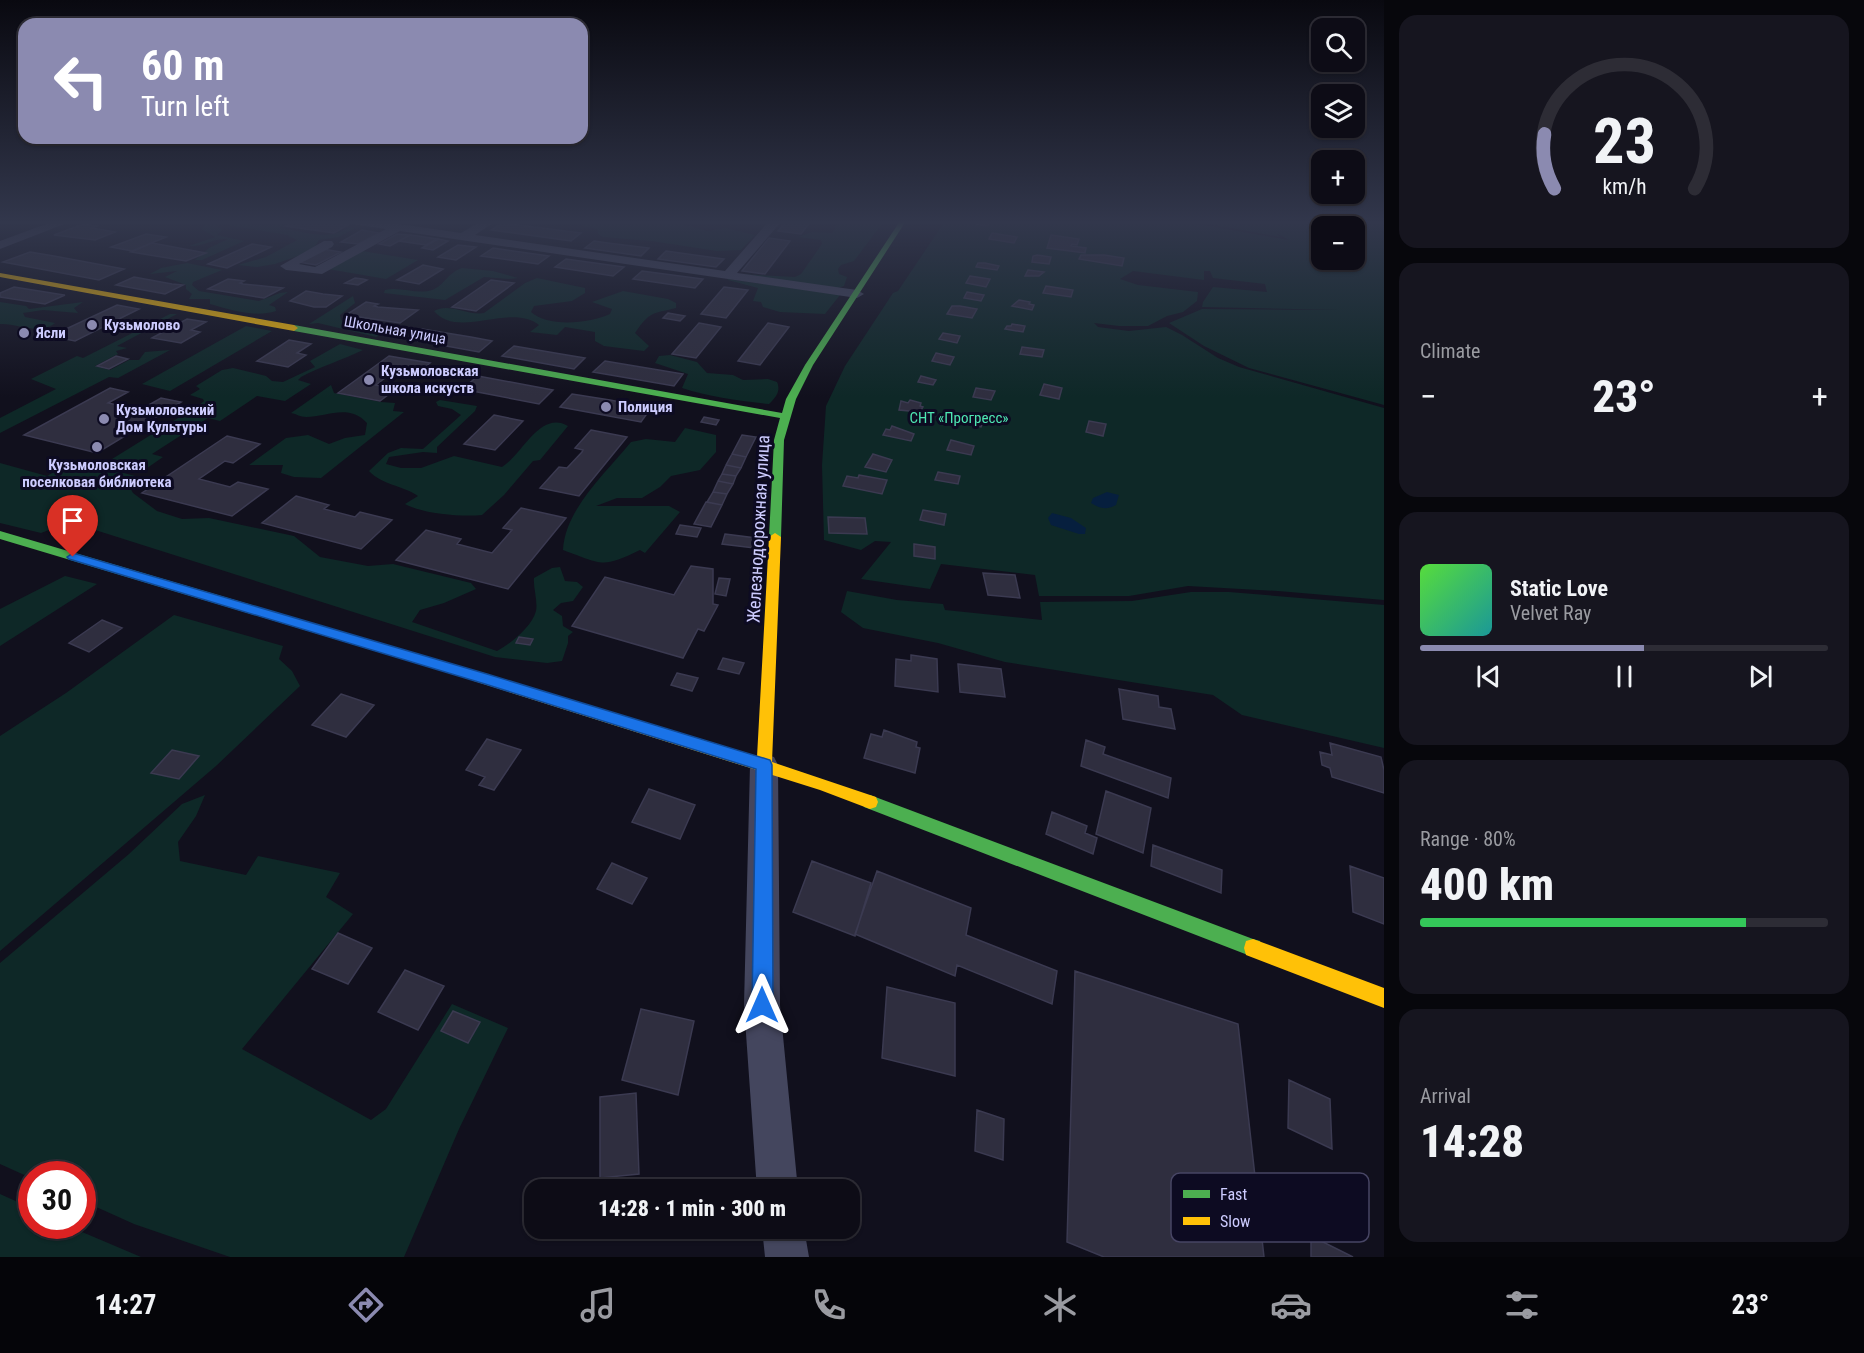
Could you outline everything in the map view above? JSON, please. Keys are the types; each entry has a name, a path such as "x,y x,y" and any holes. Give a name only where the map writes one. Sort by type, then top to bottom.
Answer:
{"main road":[{"name":"Школьная улица","path":"26,280 784,416"},
{"name":"Железнодорожная улица","path":"764,765 779,440 784,416 789,398 806,367 866,280"},
{"path":"0,535 487,679 835,788 1384,998"}],"street":[{"path":"760,280 857,294"},
{"path":"764,765 762,1005 777,1179"},
{"path":"785,1239 787,1257"}],"green space":[{"path":"172,280 199,280 192,285 199,291 259,301 288,292 269,305 275,307 276,311 260,314 226,309 210,304 210,299 189,299 192,294 186,289 186,285"},
{"path":"446,280 479,280 445,300 384,293 385,290 391,289 420,292 440,286"},
{"path":"533,280 545,280 585,288 585,293 572,301 534,306 531,312 538,317 558,322 581,322 610,314 612,309 592,302 623,291 668,299 676,303 676,308 652,314 640,326 635,333 649,346 644,351 604,346 595,341 595,332 565,327 557,335 530,332 539,325 527,319 514,317 457,322 444,319 434,311 452,308 472,313 484,313"},
{"path":"728,280 840,295 825,314 780,312 763,307 761,302 753,301 758,288"},
{"path":"779,280 846,280 844,286 838,288"},
{"name":"СНТ «Прогресс»","path":"906,280 1122,280 1138,285 1198,292 1197,301 1183,312 1167,316 1148,326 1094,323 1098,327 1129,331 1166,327 1218,358 1239,367 1384,408 1384,600 1188,586 1129,596 1039,596 1035,575 941,564 930,589 861,579 891,542 875,541 861,550 824,540 822,465 826,406 845,366 893,293 898,291"},
{"path":"1227,280 1384,280 1384,405 1249,368 1204,346 1169,323 1202,309 1340,310 1202,307 1213,287 1267,292 1265,284"},
{"path":"353,296 355,303 340,315 341,320 363,326 393,326 392,329 376,337 318,323 309,324"},
{"path":"0,302 26,306 29,309 83,302 74,308 78,313 43,310 23,313 25,317 55,323 49,327 35,329 0,324"},
{"path":"170,314 177,314 117,346 127,348 116,351 118,354 95,366 110,370 129,360 139,360 145,352 170,350 118,378 109,377 0,433 0,418 56,389 31,379 77,356 83,358"},
{"path":"246,326 272,331 170,391 142,384"},
{"path":"340,344 363,350 301,377 298,380 311,384 285,401 257,396 220,421 208,418 152,454 163,457 140,473 104,464 199,405 204,401 203,399 190,395 200,389 196,386 222,370 233,368 266,376 272,381 283,382 315,367 310,361"},
{"path":"670,355 697,362 707,373 733,375 743,380 768,379 777,382 778,391 769,404 714,396 682,388 688,374 655,363 659,356"},
{"path":"331,385 334,393 395,403 393,411 404,412 321,478 294,477 281,473 283,465 249,465 286,438 308,435 329,444 345,438 365,435 367,423 353,414 337,412 302,417 291,413"},
{"path":"440,400 477,406 475,411 437,447 437,453 423,452 389,457 386,464 401,468 421,468 454,456 502,467 540,429 549,424 558,423 568,426 540,460 533,461 504,495 482,515 464,516 432,512 405,504 418,496 374,476 369,471 388,453 401,448 423,449 461,415 452,409 438,406 436,402"},
{"path":"685,428 716,435 716,452 700,470 671,476 660,487 642,498 617,498 596,506 669,506 680,512 645,553 640,550 617,560 602,562 586,559 563,550 565,535 579,506 588,492 631,442 646,439 675,442"},
{"path":"75,460 135,476 128,484 133,493 157,511 182,519 209,518 294,536 320,557 368,566 393,564 471,583 476,589 444,603 420,610 412,622 497,651 520,634 534,617 536,607 534,578 552,568 560,567 565,581 577,582 583,587 573,601 561,603 553,610 562,616 563,626 573,632 568,636 562,661 547,663 495,657 70,522 41,533 0,523 0,463 47,476"},
{"path":"65,576 97,584 0,646 0,609"},
{"path":"847,591 897,600 943,604 945,610 1042,620 1040,602 1132,601 1191,592 1229,592 1384,605 1384,748 1242,715 1213,695 1005,662 938,643 863,628 841,612"},
{"path":"174,615 283,646 279,659 292,671 300,686 216,766 0,951 0,736 66,693"},
{"path":"205,795 196,816 178,842 180,861 246,875 258,856 340,873 326,897 353,914 242,1049 371,1120 386,1109 452,1004 508,1028 459,1129 404,1257 230,1257 134,1224 96,1207 96,1161 18,1161 18,1172 0,1164 0,963 129,854 182,804"},
{"path":"0,1194 18,1202 18,1239 96,1238 141,1257 0,1257"}],"water":[{"path":"1107,492 1119,495 1116,505 1104,508 1091,503 1093,498"},
{"path":"1052,513 1071,518 1086,528 1085,534 1051,525 1048,518"}],"building":[{"path":"128,280 148,280 183,285 165,294 116,285"},
{"path":"227,280 244,281 240,283 243,284 283,288 264,298 208,289"},
{"path":"352,280 367,280 358,285 345,283"},
{"path":"398,280 426,280 419,284"},
{"path":"491,280 514,283 476,311 452,307"},
{"path":"638,280 702,280 695,288"},
{"path":"968,280 990,280 986,287 966,283"},
{"path":"1046,286 1073,290 1071,297 1043,293"},
{"path":"14,287 65,295 45,304 0,297 0,293"},
{"path":"724,287 748,290 726,318 701,314"},
{"path":"306,291 342,296 326,307 314,307 290,301"},
{"path":"967,292 984,295 981,301 964,298"},
{"path":"1019,300 1034,305 1032,310 1012,306"},
{"path":"366,302 378,304 374,306 378,307 418,310 400,323 346,315"},
{"path":"117,305 139,309 75,341 51,336"},
{"path":"952,306 977,309 972,318 947,314"},
{"path":"668,313 685,316 680,321 663,318"},
{"path":"187,319 206,322 191,330 200,332 181,343 152,338"},
{"path":"699,323 721,327 696,358 672,354"},
{"path":"768,323 789,327 760,365 738,361"},
{"path":"1012,324 1025,326 1023,332 1005,329"},
{"path":"422,329 492,341 479,352 408,339"},
{"path":"943,333 960,336 957,343 939,339"},
{"path":"289,340 311,344 297,353 306,355 288,367 257,361"},
{"path":"514,346 585,358 574,369 502,356"},
{"path":"1022,347 1044,350 1042,357 1020,354"},
{"path":"936,353 954,357 950,365 932,361"},
{"path":"116,356 128,359 109,369 97,366"},
{"name":"Кузьмоловская школа искуств","path":"389,356 430,363 415,375 394,371 376,385 396,389 380,401 338,393"},
{"path":"605,361 683,374 674,386 593,372"},
{"path":"449,367 461,369 452,376 440,374"},
{"path":"478,376 553,390 539,404 462,389"},
{"path":"921,376 936,380 933,385 918,382"},
{"path":"1044,384 1062,388 1059,399 1040,395"},
{"name":"Кузьмоловский Дом Культуры","path":"110,388 128,392 108,403 140,410 161,398 181,402 97,453 24,435"},
{"path":"976,388 995,391 991,400 973,397"},
{"name":"Полиция","path":"572,394 651,408 641,422 560,407"},
{"path":"910,400 921,403 920,406 923,407 920,412 899,410 901,401 908,403"},
{"path":"964,413 985,418 981,427 960,422"},
{"path":"494,415 523,421 495,450 464,444"},
{"path":"704,417 719,420 716,425 701,422"},
{"path":"1089,421 1106,424 1103,436 1086,432"},
{"path":"892,426 914,434 911,441 883,435 886,429 890,430"},
{"path":"591,430 627,437 579,496 540,488 559,467 567,468 582,452 583,450 575,448"},
{"path":"742,435 756,437 746,457 732,454"},
{"path":"227,436 260,444 233,463 225,461 199,479 230,487 238,482 268,489 232,516 142,493"},
{"path":"951,440 974,446 971,455 947,450"},
{"path":"732,454 746,457 741,468 726,465"},
{"path":"873,454 892,460 886,472 865,467"},
{"path":"726,465 741,468 736,476 722,474"},
{"path":"938,472 960,476 958,484 935,480"},
{"path":"722,474 736,476 733,484 718,481"},
{"path":"859,475 887,480 882,494 843,486 847,476 858,478"},
{"path":"718,481 733,484 727,494 713,492"},
{"path":"713,492 727,494 722,505 707,502"},
{"path":"296,496 329,505 324,509 355,517 360,512 392,520 361,549 262,523"},
{"path":"706,502 722,505 711,527 694,524"},
{"path":"521,508 566,518 508,589 396,560 426,530 461,539 457,544 492,553 512,530 503,528"},
{"path":"923,510 946,514 944,525 920,520"},
{"path":"828,517 865,518 867,534 829,533"},
{"path":"680,525 701,528 697,537 676,534"},
{"path":"725,534 756,538 754,548 722,544"},
{"path":"914,544 935,547 935,559 914,556"},
{"path":"691,566 713,569 713,604 718,605 704,631 698,629 683,658 572,626 605,577 674,595"},
{"path":"983,573 1015,575 1020,598 988,595"},
{"path":"719,578 730,579 726,596 715,594"},
{"path":"102,620 122,628 89,652 69,643"},
{"path":"519,637 533,639 530,645 516,643"},
{"path":"911,655 937,659 938,692 895,686 896,659 911,661"},
{"path":"723,658 744,663 739,674 718,669"},
{"path":"958,664 1001,669 1005,697 960,692"},
{"path":"677,673 698,678 692,691 671,685"},
{"path":"1119,689 1158,696 1159,707 1171,709 1175,729 1123,719"},
{"path":"341,694 374,705 346,737 312,725"},
{"path":"884,730 917,742 916,747 920,748 915,773 864,758 871,734 882,737"},
{"path":"487,739 521,750 494,790 479,785 485,777 466,770"},
{"path":"1086,740 1105,747 1103,754 1171,778 1168,798 1081,766"},
{"path":"1330,743 1381,757 1384,770 1384,793 1332,777 1330,768 1322,765 1320,752 1332,755"},
{"path":"172,750 199,756 179,779 151,773"},
{"path":"649,789 695,805 680,839 632,822"},
{"path":"1106,791 1151,808 1143,853 1096,834"},
{"path":"1052,812 1087,826 1085,833 1097,838 1093,854 1046,834"},
{"path":"1153,845 1222,870 1221,893 1151,866"},
{"path":"812,861 871,883 855,936 793,912"},
{"path":"612,863 647,878 632,904 597,889"},
{"path":"1350,866 1384,878 1384,924 1353,912"},
{"path":"877,871 971,908 966,935 1057,971 1052,1004 957,965 955,976 855,934"},
{"path":"338,933 372,948 348,984 312,969"},
{"path":"405,970 444,986 418,1030 378,1012"},
{"path":"1075,971 1238,1024 1255,1173 1171,1173 1171,1242 1262,1242 1264,1257 1104,1257 1067,1242"},
{"path":"887,987 955,1003 955,1076 882,1058"},
{"path":"641,1009 694,1021 678,1095 622,1080"},
{"path":"453,1011 480,1022 468,1043 441,1031"},
{"path":"1289,1080 1330,1099 1332,1149 1288,1128"},
{"path":"636,1093 639,1174 600,1178 600,1097"},
{"path":"977,1110 1004,1119 1003,1160 975,1151"},
{"path":"1311,1242 1323,1242 1353,1257 1311,1257"}],"traffic: fast":[{"path":"775,537 779,440 791,399 809,365 865,280"},
{"path":"294,328 784,416"},
{"path":"0,535 479,677"},
{"path":"870,802 1253,948"}],"traffic: slow":[{"path":"26,280 294,328"},
{"path":"764,765 775,537"},
{"path":"479,677 823,784 870,802"},
{"path":"1253,948 1384,998"}],"place":[{"name":"Кузьмолово","path":"92,325"},
{"name":"Ясли","path":"24,333"},
{"name":"Кузьмоловская школа искуств","path":"369,380"},
{"name":"Полиция","path":"606,407"},
{"name":"Кузьмоловский Дом Культуры","path":"104,419"},
{"name":"Кузьмоловская поселковая библиотека","path":"97,447"}],"route":[{"path":"73,557 487,679 764,765 762,1005"}]}
